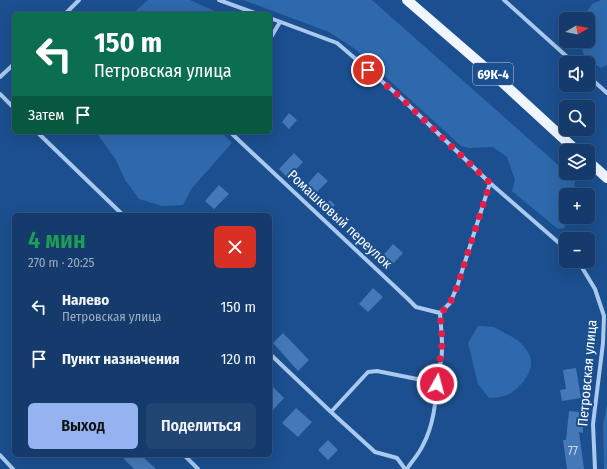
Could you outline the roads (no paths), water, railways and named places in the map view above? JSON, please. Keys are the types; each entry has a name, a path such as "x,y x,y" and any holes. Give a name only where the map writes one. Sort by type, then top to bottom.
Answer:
{"main road":[{"name":"69К-4","path":"407,0 503,83 569,144"},
{"path":"595,167 607,178"}],"street":[{"path":"67,12 79,0"},
{"path":"219,0 252,12"},
{"path":"504,0 566,56"},
{"path":"272,19 337,42 399,96 490,183 559,243"},
{"path":"272,36 280,22"},
{"path":"0,77 12,66"},
{"path":"595,82 607,93"},
{"path":"0,94 12,106"},
{"path":"39,134 121,213"},
{"name":"Ромашковый переулок","path":"232,134 411,303 416,307 440,314"},
{"path":"272,356 376,452 397,458 406,469 423,446 431,424 437,398 438,371 442,342 440,314 450,303 457,287 490,183"},
{"name":"Петровская улица","path":"583,268 595,289 604,316 603,348 593,424 595,469"},
{"path":"331,412 368,372 377,371 422,380 438,371"},
{"path":"0,455 13,469"},
{"path":"186,457 198,469"}]}
